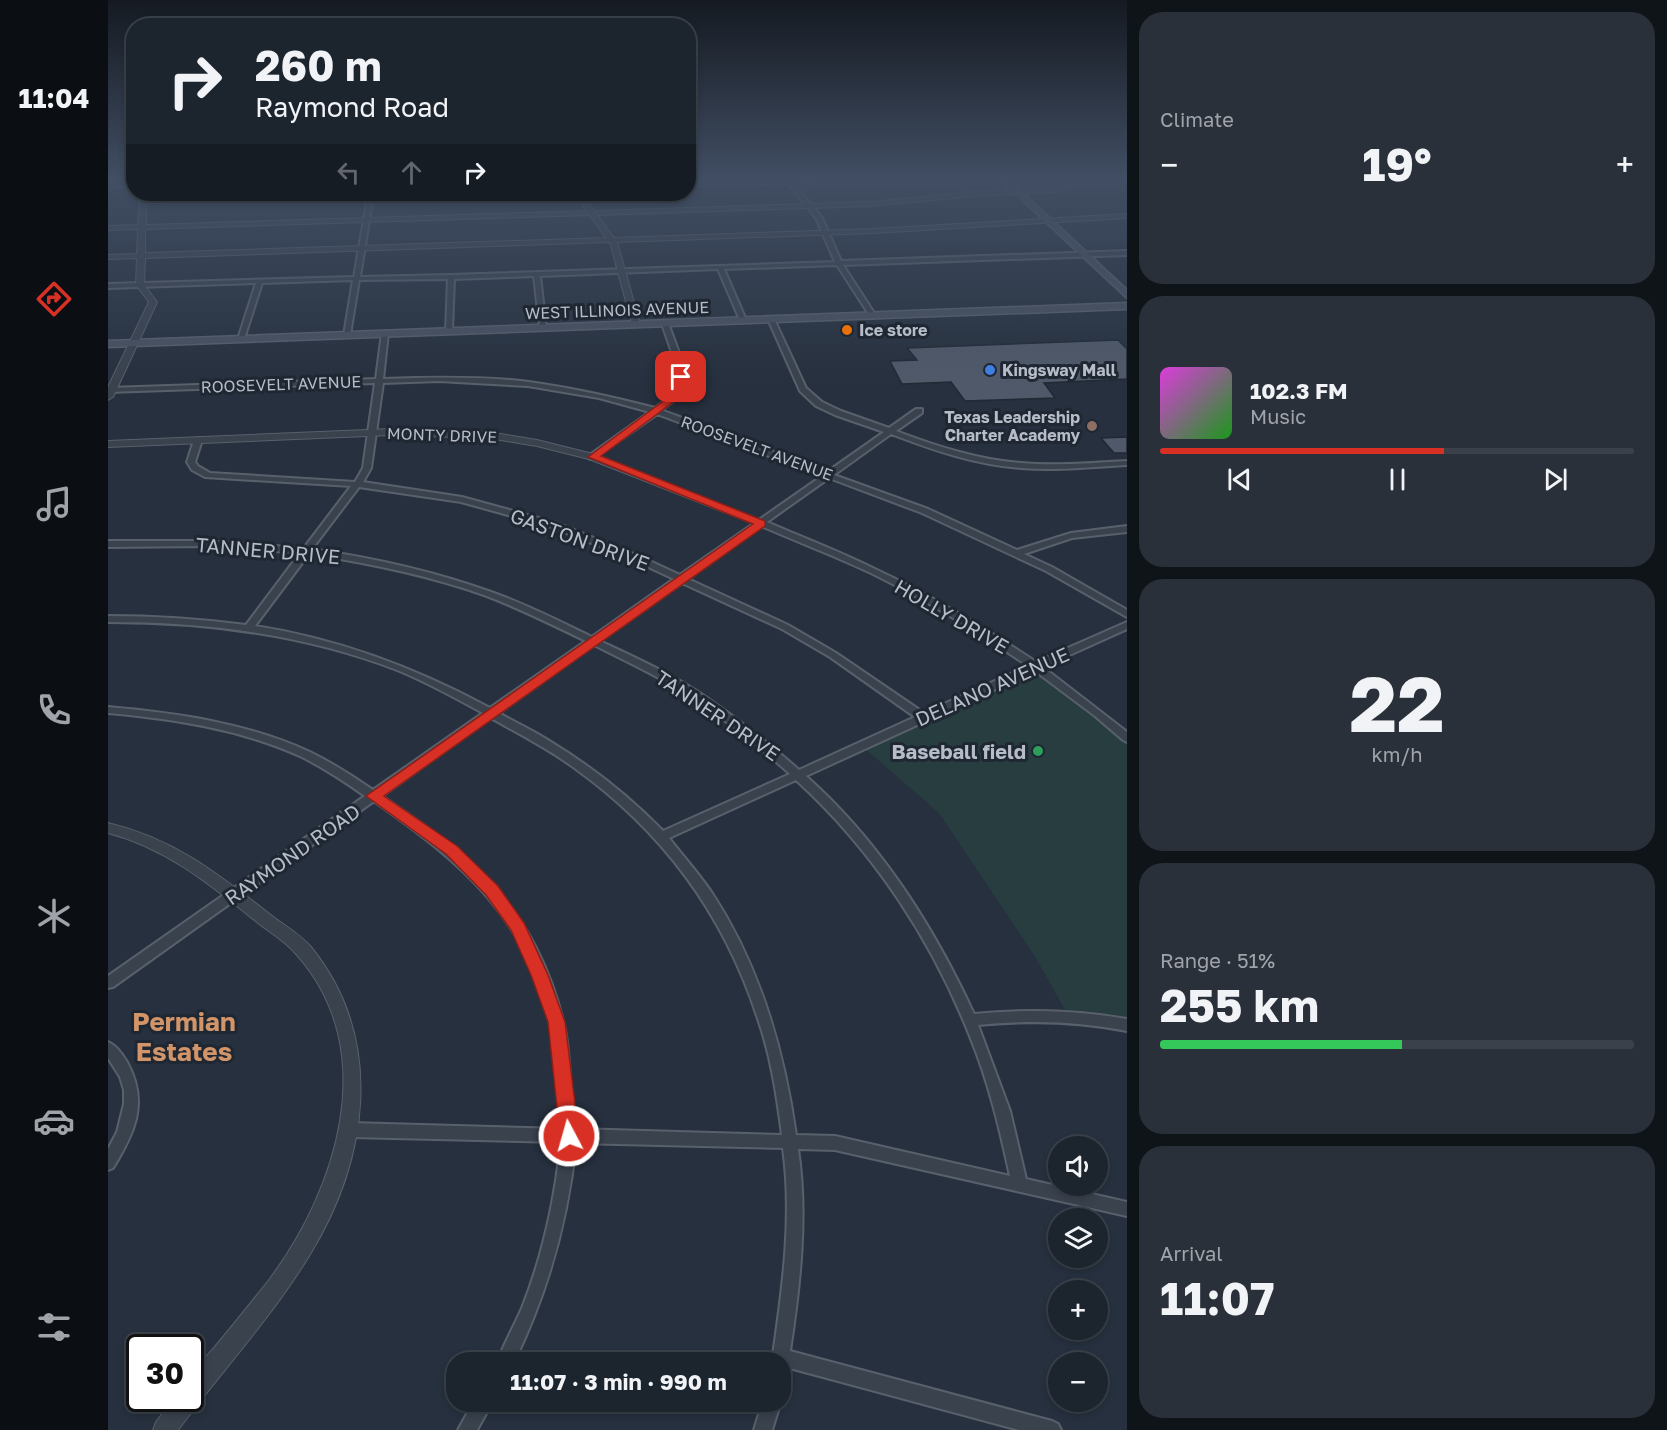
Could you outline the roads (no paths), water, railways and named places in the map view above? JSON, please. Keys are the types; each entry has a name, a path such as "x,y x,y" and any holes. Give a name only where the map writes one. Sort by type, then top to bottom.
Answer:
{"main road":[{"path":"1074,247 1127,295"},
{"name":"WEST ILLINOIS AVENUE","path":"108,344 1127,306"}],"street":[{"path":"109,392 153,302 140,285 141,247"},
{"path":"108,257 396,247"},
{"path":"613,247 636,324"},
{"path":"832,247 839,263 873,316"},
{"path":"347,335 361,248"},
{"path":"108,286 451,277 1127,253"},
{"path":"720,268 743,320"},
{"path":"537,274 543,328"},
{"path":"449,331 451,277"},
{"path":"241,339 260,281"},
{"path":"771,319 803,389 811,398 838,413 969,457 1004,464 1040,467 1127,464"},
{"path":"593,457 676,395 682,382 665,323"},
{"path":"249,627 366,471 385,333"},
{"name":"ROOSEVELT AVENUE","path":"109,392 380,380 460,379 528,384 600,396 656,411 925,511 1018,554 1127,614"},
{"name":"RAYMOND ROAD","path":"108,983 920,411"},
{"name":"MONTY DRIVE","path":"108,444 373,432 488,435 547,445 593,457 761,524"},
{"name":"GASTON DRIVE","path":"198,440 191,462 195,468 208,475 357,484 451,498 534,519 607,545 785,627 833,655 923,718"},
{"name":"HOLLY DRIVE","path":"761,524 825,549 903,587 982,631 1036,667 1127,738"},
{"path":"1018,554 1064,535 1127,529"},
{"name":"TANNER DRIVE","path":"108,544 218,543 308,551 390,565 460,585 537,613 656,672 705,701 752,735 800,775 849,824 892,879 933,943 970,1020 988,1064 1005,1118 1020,1184"},
{"path":"108,619 186,620 249,627 311,638 380,658 436,682 548,745 629,806 661,837 688,870 715,909 751,980 777,1064 790,1142 794,1221 794,1262 781,1352"},
{"name":"DELANO AVENUE","path":"661,837 1127,626"},
{"path":"108,710 154,713 201,721 250,734 305,754 374,796 452,850 492,891 518,927 540,975 556,1022 569,1136 554,1236 520,1332 510,1352"},
{"path":"108,828 145,839 178,855 234,894 304,950 328,982 346,1023 355,1076 354,1107 350,1130 329,1194 310,1234 279,1284 204,1378"},
{"path":"970,1020 1030,1014 1059,1015 1127,1025"},
{"path":"108,1048 122,1063 133,1092 128,1124 108,1163"},
{"path":"350,1130 846,1145 1127,1209"},
{"path":"791,1363 1052,1430"},
{"path":"164,1430 178,1412"},
{"path":"467,1430 478,1412"},
{"path":"763,1430 769,1412"}],"place":[{"name":"Ice store","path":"847,330"},
{"name":"Kingsway Mall","path":"990,370"},
{"name":"Texas Leadership Charter Academy","path":"1092,426"},
{"name":"Baseball field","path":"1038,751"}],"district":[{"name":"Permian Estates","path":"184,1036"}]}
